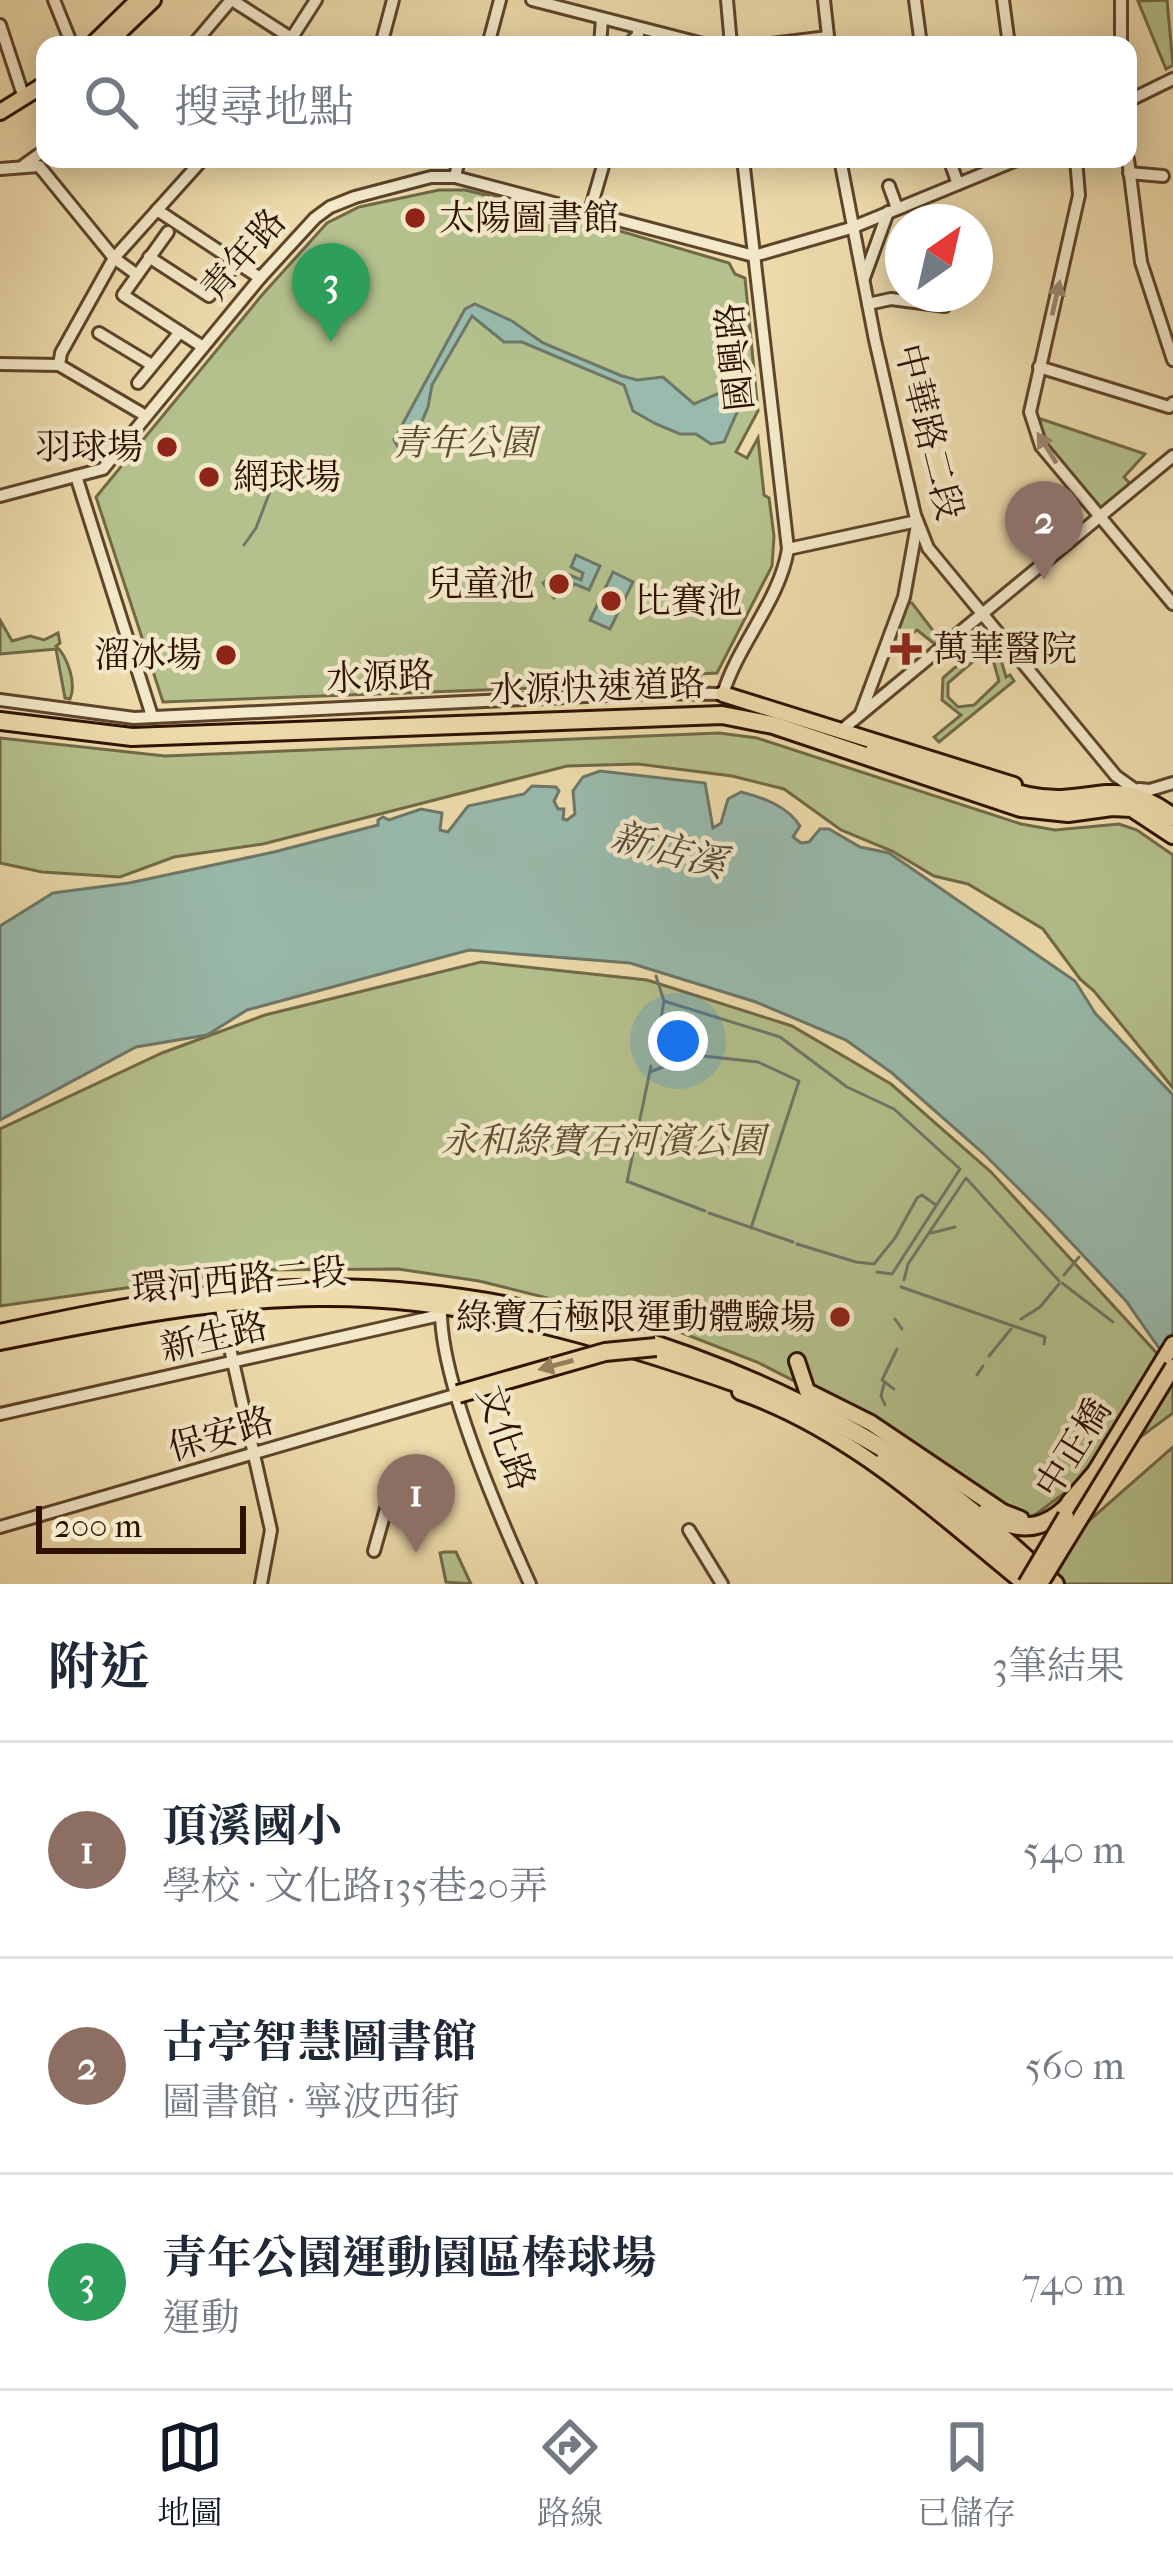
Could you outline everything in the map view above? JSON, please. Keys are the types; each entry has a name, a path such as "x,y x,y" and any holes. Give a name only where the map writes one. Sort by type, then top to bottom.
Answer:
{"highway":[{"name":"水源快速道路","path":"0,711 157,728 698,706 760,712 1025,796 1134,794"},
{"name":"水源快速道路","path":"0,721 132,737 722,715 772,725 1021,808 1057,813 1132,808 1173,831"},
{"path":"893,766 1047,805 1134,794 1163,811 1173,831"},
{"path":"0,1333 206,1295 299,1288 435,1296 536,1311 656,1347 842,1420 946,1482 1003,1523 1041,1527 1064,1513 1077,1496"},
{"path":"458,1394 605,1352 656,1347"},
{"path":"808,1406 914,1468 1055,1584"}],"main road":[{"path":"101,36 138,0"},
{"path":"115,36 153,0"},
{"path":"0,116 36,93"},
{"path":"0,116 36,94"},
{"name":"水源路","path":"723,694 1039,791 1134,794"},
{"name":"環河西路二段","path":"0,1346 221,1307 299,1305 441,1310 623,1351"},
{"name":"中正橋","path":"1025,1584 1173,1344"},
{"path":"623,1351 760,1398 839,1441 903,1481 1025,1584"},
{"path":"623,1351 770,1396 849,1437 920,1484 1040,1584"},
{"path":"797,1361 807,1391 864,1419 1012,1517 1037,1519 1077,1496 1095,1472"},
{"name":"中正橋","path":"1040,1584 1173,1367"}],"street":[{"path":"54,0 68,36"},
{"path":"201,36 231,0 283,36"},
{"path":"297,36 316,0"},
{"path":"383,36 393,0"},
{"path":"490,36 500,0"},
{"path":"532,0 668,36"},
{"path":"728,0 730,36"},
{"path":"824,0 828,36"},
{"path":"915,0 920,36"},
{"path":"1003,0 1008,36"},
{"path":"1121,0 1121,36"},
{"path":"601,36 602,19"},
{"path":"0,25 24,98"},
{"path":"623,25 626,36"},
{"path":"637,36 638,29"},
{"path":"1137,97 1173,79"},
{"path":"24,165 36,156"},
{"path":"0,169 36,166"},
{"path":"41,168 114,258 136,274"},
{"path":"59,365 61,353 114,258 195,168"},
{"path":"455,177 457,168"},
{"path":"590,211 602,168"},
{"name":"國興路","path":"723,694 788,549 744,168"},
{"name":"中華路二段","path":"841,168 917,521 928,548 1134,794"},
{"path":"952,168 958,184"},
{"path":"907,204 997,168"},
{"path":"1077,168 1079,195 1030,412 1041,446 1173,604"},
{"path":"1128,168 1141,262 1173,360"},
{"path":"1135,168 1163,176"},
{"name":"青年路","path":"0,496 103,469 260,278 330,207 431,177 455,177 754,256"},
{"path":"890,186 892,204"},
{"path":"157,210 260,278"},
{"path":"754,256 885,213"},
{"path":"863,281 885,227"},
{"path":"168,232 123,295 203,346"},
{"path":"148,257 209,296 238,262"},
{"path":"868,304 885,300"},
{"path":"138,383 181,332"},
{"path":"99,333 152,365"},
{"path":"0,364 59,365 146,416"},
{"path":"1039,368 1169,407 1173,404"},
{"path":"843,729 1173,456"},
{"path":"76,476 152,716"},
{"path":"788,549 917,521 904,597 860,715"},
{"name":"水源路","path":"0,700 115,717 649,693 723,694"},
{"path":"1134,794 1173,783"},
{"path":"221,1307 271,1534 261,1584"},
{"name":"新生路","path":"0,1414 235,1363 441,1310"},
{"name":"文化路","path":"441,1310 458,1394 502,1521 530,1584"},
{"name":"保安路","path":"0,1527 458,1394"},
{"path":"374,1551 392,1491"},
{"path":"689,1530 722,1584"}],"green space":[{"path":"1167,0 1173,65 1166,69 1138,1"},
{"name":"青年公園","path":"439,190 465,190 545,209 729,263 735,274 745,278 758,411 736,452 747,458 758,438 774,536 772,566 717,673 700,674 700,682 163,702 96,497 327,223 359,207"},
{"path":"1041,419 1145,454 1124,477 1131,485 1100,511 1052,457"},
{"path":"905,603 912,603 941,641 936,645 917,630 889,651"},
{"path":"0,620 12,641 30,636 44,640 58,633 56,646 72,678 70,699 65,698 56,649 0,654"},
{"path":"986,652 1001,660 1006,677 1014,681 939,742 934,737 961,715 942,700 943,678 968,656","holes":["976,659 994,663 999,681 974,705 958,707 948,697 948,683"]},
{"path":"719,733 757,738 1021,824 1055,830 1119,824 1137,830 1173,855 1173,1088 1043,929 968,884 934,876 892,851 841,830 784,789 732,776 638,764 567,766 263,844 174,857 120,877 42,872 0,863 0,738 165,756"},
{"name":"永和綠寶石河濱公園","path":"481,962 647,980 792,1026 891,1084 991,1172 1163,1360 1173,1375 1173,1413 1020,1526 847,1408 757,1362 618,1308 576,1305 479,1281 398,1269 251,1270 0,1306 0,1129 162,1053 265,1015"},
{"path":"1173,1447 1173,1584 1061,1584 1055,1577 1083,1526"},
{"path":"456,1552 471,1584 446,1582 440,1553"}],"water":[{"path":"475,304 512,321 543,343 622,376 637,380 663,377 694,404 724,391 739,395 741,403 724,442 711,444 696,434 680,434 656,424 633,411 624,385 522,342 504,342 472,316 432,385 414,440 398,447 394,440 465,309"},
{"path":"576,555 600,566 589,590 575,584 554,598 543,583 560,571 581,580 583,573 571,567"},
{"name":"比賽池","path":"613,572 633,582 610,629 590,620"},
{"name":"新店溪","path":"600,771 705,783 713,828 721,823 728,799 741,792 789,813 800,826 793,837 801,843 809,842 820,829 829,829 860,847 889,853 1075,981 1095,1013 1173,1095 1173,1368 1126,1301 1048,1218 892,1073 846,1040 756,1002 630,963 469,950 247,1010 207,1035 136,1047 0,1120 0,926 53,893 129,883 274,852 421,809 442,813 440,830 448,832 468,806 524,794 532,786 556,787 554,801 558,809 564,809 567,820 575,814 573,791 583,777"}],"waterway":[{"path":"244,545 256,528 274,481 286,482"},
{"path":"656,976 664,1001 658,1036"},
{"path":"664,1001 780,1037 847,1087 894,1109 960,1169 892,1274 877,1272"},
{"path":"650,1072 694,1055 758,1062 799,1081 751,1228"},
{"path":"627,1182 651,1066"},
{"path":"904,1280 908,1264 966,1178 1059,1281"},
{"path":"629,1182 705,1211"},
{"path":"797,1244 874,1264 917,1198 922,1195 936,1205"},
{"path":"709,1213 793,1242"},
{"path":"931,1233 955,1227"},
{"path":"1064,1275 1079,1257"},
{"path":"1062,1283 1113,1322"},
{"path":"1021,1319 1040,1307 1059,1284"},
{"path":"901,1287 1045,1337 1044,1344"},
{"path":"895,1319 902,1329"},
{"path":"989,1356 1011,1329"},
{"path":"894,1389 882,1380 897,1349"},
{"path":"977,1375 983,1366"},
{"path":"884,1384 885,1405"}],"place":[{"name":"太陽圖書館","path":"415,218"},
{"name":"青年公園運動園區棒球場","path":"331,342"},
{"name":"羽球場","path":"167,447"},
{"name":"網球場","path":"209,477"},
{"name":"古亭智慧圖書館","path":"1044,580"},
{"name":"兒童池","path":"559,584"},
{"name":"比賽池","path":"611,601"},
{"name":"萬華醫院","path":"906,649"},
{"name":"溜冰場","path":"226,655"},
{"name":"綠寶石極限運動體驗場","path":"840,1317"},
{"name":"頂溪國小","path":"416,1553"}]}
